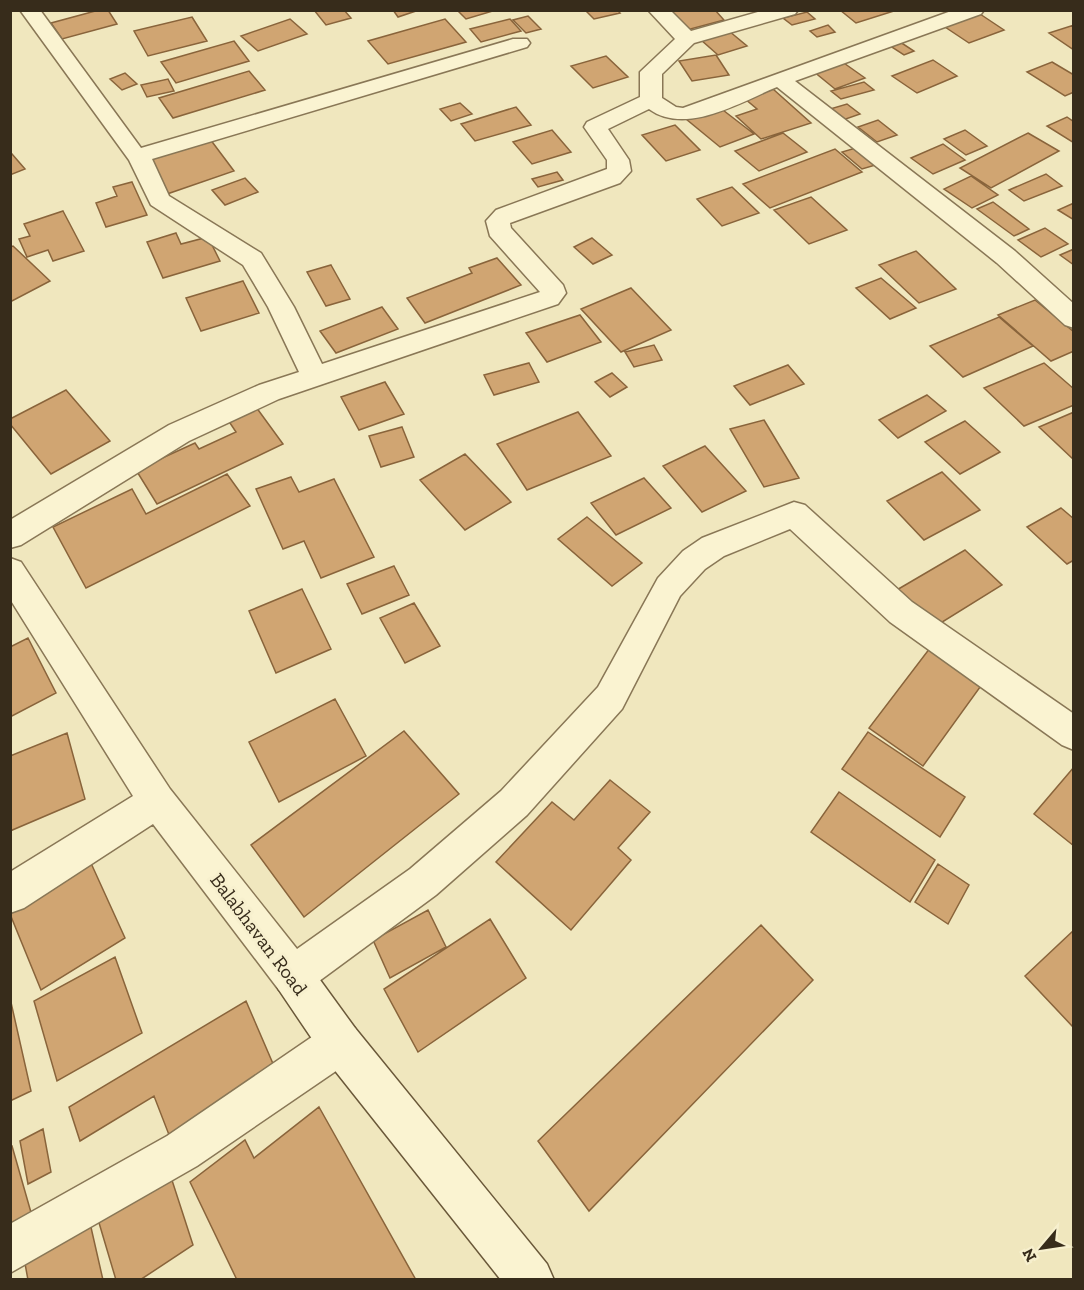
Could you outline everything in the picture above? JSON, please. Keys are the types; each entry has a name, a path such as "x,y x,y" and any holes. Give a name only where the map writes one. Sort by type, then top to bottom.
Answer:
{"street":[{"path":"30,10 134,154 139,156 159,200 252,259 280,307 315,377"},
{"path":"658,10 687,39"},
{"path":"788,10 687,39 651,72 651,100 661,109 675,115 689,114 974,10"},
{"path":"139,156 520,43"},
{"path":"780,79 1006,257 1074,319"},
{"path":"10,536 179,433 269,392 549,298 552,293 550,285 499,230 498,221 504,215 612,178 619,171 618,160 595,127 651,100"},
{"path":"293,976 423,882 514,803 610,698 669,587 694,560 713,546 794,514 901,612 981,666 1074,734"},
{"name":"Balabhavan Road","path":"14,584 157,801 293,976 340,1043 531,1280"},
{"path":"10,894 157,801"},
{"path":"10,1250 183,1151 340,1043"}],"building":[{"path":"99,10 108,10 117,24 62,39 51,23"},
{"path":"314,10 344,10 351,18 326,25"},
{"path":"393,10 419,10 398,17"},
{"path":"457,10 496,10 466,19"},
{"path":"585,10 617,10 620,13 594,19"},
{"path":"661,10 715,10 724,20 683,31"},
{"path":"840,10 897,10 856,23"},
{"path":"807,12 815,19 792,25 783,18"},
{"path":"980,14 1004,30 969,43 945,27"},
{"path":"528,16 541,29 526,33 513,20"},
{"path":"192,17 207,41 148,56 134,31"},
{"path":"290,19 307,34 258,51 241,36"},
{"path":"445,19 466,42 388,64 368,41"},
{"path":"510,19 521,31 481,42 470,29"},
{"path":"828,25 835,32 817,37 810,31"},
{"path":"1074,25 1074,50 1049,33"},
{"path":"729,31 747,46 718,55 700,39"},
{"path":"897,40 914,51 904,55 887,44"},
{"path":"234,41 249,61 176,83 161,62"},
{"path":"716,55 729,75 692,81 679,61"},
{"path":"606,56 628,77 593,88 571,66"},
{"path":"933,60 957,76 917,93 892,76"},
{"path":"841,61 865,78 835,89 813,71"},
{"path":"1052,62 1074,75 1074,92 1065,96 1027,72"},
{"path":"249,71 265,90 173,118 159,98"},
{"path":"125,73 137,84 122,90 110,79"},
{"path":"168,79 174,91 147,97 141,85"},
{"path":"864,82 874,90 841,99 831,91"},
{"path":"773,89 811,123 761,139 736,116 757,109 744,98"},
{"path":"460,103 472,114 451,121 440,109"},
{"path":"847,104 860,114 843,120 830,109"},
{"path":"516,107 531,125 475,141 461,124"},
{"path":"719,107 754,134 720,147 686,119"},
{"path":"1067,117 1074,122 1074,143 1047,126"},
{"path":"878,120 897,135 877,142 858,127"},
{"path":"675,125 700,150 666,161 642,135"},
{"path":"552,130 571,152 532,164 513,142"},
{"path":"965,130 987,146 966,155 944,139"},
{"path":"783,133 807,152 759,171 735,151"},
{"path":"1028,133 1059,151 991,188 960,168"},
{"path":"210,139 234,171 167,194 145,161"},
{"path":"943,144 965,160 933,174 911,158"},
{"path":"859,147 879,164 862,169 842,152"},
{"path":"835,149 862,172 770,208 743,184"},
{"path":"12,154 25,169 10,175 10,155"},
{"path":"557,172 563,180 538,187 532,179"},
{"path":"1046,174 1062,186 1024,201 1009,190"},
{"path":"971,176 998,195 972,208 944,189"},
{"path":"245,178 258,192 225,205 212,190"},
{"path":"132,182 147,215 106,227 96,203 117,196 113,187"},
{"path":"732,187 759,213 722,226 697,199"},
{"path":"811,197 847,230 809,244 774,210"},
{"path":"993,202 1029,229 1014,236 977,209"},
{"path":"1074,203 1074,220 1058,210"},
{"path":"63,211 84,251 53,261 48,250 27,257 19,239 30,236 24,224"},
{"path":"1045,228 1068,244 1041,257 1018,240"},
{"path":"176,233 181,244 208,237 220,261 163,278 147,242"},
{"path":"592,238 612,255 593,264 574,247"},
{"path":"13,246 50,281 10,302 10,247"},
{"path":"1074,249 1074,265 1060,255"},
{"path":"916,251 956,289 919,303 879,265"},
{"path":"497,258 521,285 425,323 407,298 472,273 469,268"},
{"path":"331,265 350,299 326,306 307,272"},
{"path":"881,278 916,308 890,319 856,288"},
{"path":"243,281 259,313 201,331 186,298"},
{"path":"631,288 671,330 621,352 581,309"},
{"path":"1035,300 1074,332 1074,351 1051,361 998,315"},
{"path":"382,307 398,329 336,353 320,331"},
{"path":"580,315 601,342 547,362 526,333"},
{"path":"999,317 1033,346 963,377 930,346"},
{"path":"654,345 662,360 634,367 625,352"},
{"path":"529,363 539,382 494,395 484,375"},
{"path":"1044,363 1074,389 1074,405 1024,426 984,388"},
{"path":"788,365 804,384 750,405 734,386"},
{"path":"612,373 627,387 610,397 595,382"},
{"path":"385,382 404,414 359,430 341,397"},
{"path":"66,390 110,441 51,474 10,424 10,419"},
{"path":"927,395 946,411 898,438 879,420"},
{"path":"256,407 283,444 157,504 136,470 195,443 199,449 236,432 228,420"},
{"path":"578,412 611,456 527,490 497,444"},
{"path":"1074,412 1074,460 1039,427"},
{"path":"764,420 799,478 764,487 730,429"},
{"path":"965,421 1000,452 960,474 925,442"},
{"path":"402,427 414,457 381,467 369,436"},
{"path":"705,446 746,491 702,512 663,466"},
{"path":"465,454 511,502 465,530 420,480"},
{"path":"942,472 980,510 924,540 887,501"},
{"path":"227,474 250,506 86,588 53,527 132,489 146,514"},
{"path":"291,477 299,492 334,479 374,557 321,578 304,541 283,549 256,489"},
{"path":"644,478 671,508 616,535 591,503"},
{"path":"1061,508 1074,519 1074,560 1067,564 1027,527"},
{"path":"587,517 642,563 612,586 558,539"},
{"path":"965,550 1002,585 931,629 895,591"},
{"path":"394,566 409,595 362,614 347,584"},
{"path":"302,589 331,649 276,673 249,611"},
{"path":"414,603 440,646 405,663 380,618"},
{"path":"28,638 56,693 10,717 10,647"},
{"path":"930,648 983,683 923,766 869,728"},
{"path":"335,699 366,756 279,802 249,742"},
{"path":"404,731 459,794 304,917 251,845"},
{"path":"868,732 965,797 940,837 842,769"},
{"path":"67,733 85,799 10,831 10,756"},
{"path":"1074,767 1074,846 1034,814"},
{"path":"610,780 650,812 618,848 631,860 571,930 496,862 552,802 574,820"},
{"path":"839,792 935,860 910,902 811,832"},
{"path":"90,861 125,938 41,990 10,914 10,907"},
{"path":"938,864 969,885 948,924 915,902"},
{"path":"428,910 446,947 390,978 373,940"},
{"path":"490,919 526,978 418,1052 384,989"},
{"path":"761,925 813,980 589,1211 538,1141"},
{"path":"1074,930 1074,1028 1025,976"},
{"path":"115,957 142,1033 57,1081 34,1001"},
{"path":"10,998 31,1091 10,1101"},
{"path":"246,1001 277,1073 171,1140 154,1096 80,1141 69,1107"},
{"path":"319,1107 416,1280 237,1280 190,1182 245,1140 254,1158"},
{"path":"43,1129 51,1172 28,1184 20,1141"},
{"path":"12,1146 32,1216 10,1229 10,1147"},
{"path":"169,1171 193,1245 140,1280 116,1280 97,1216"},
{"path":"90,1223 103,1280 28,1280 24,1258"}]}
